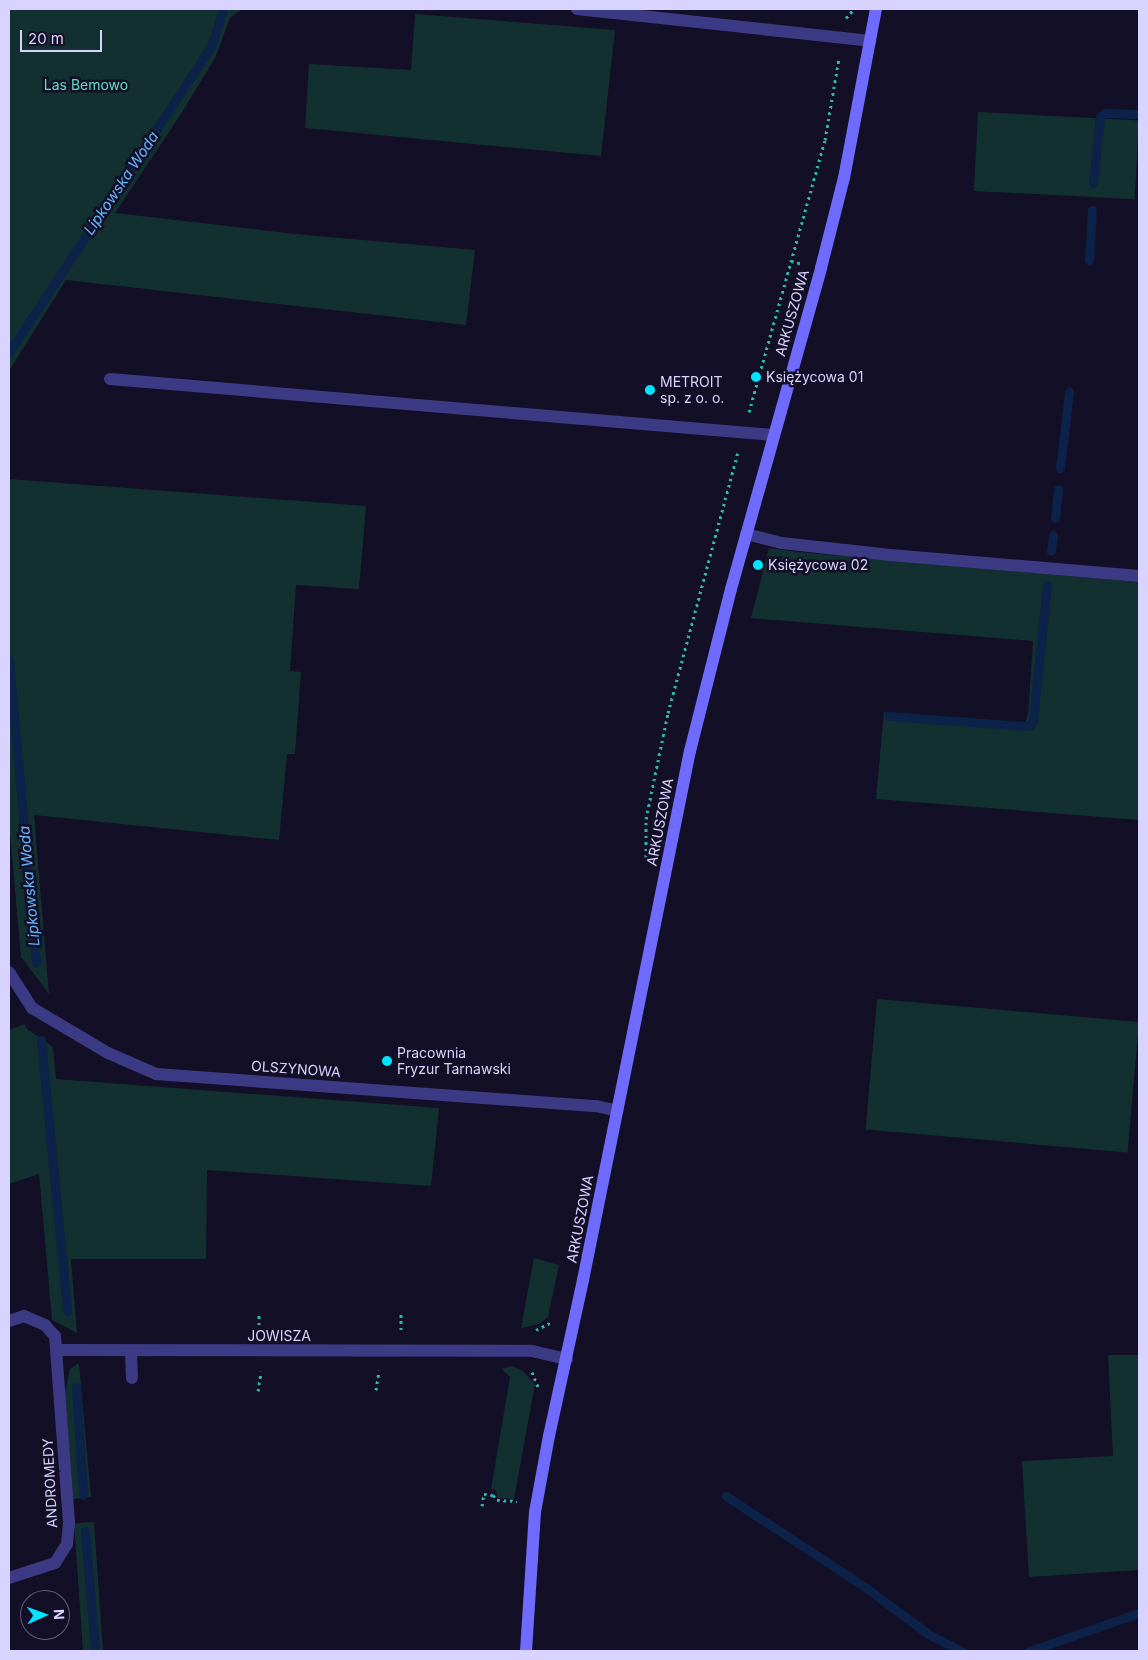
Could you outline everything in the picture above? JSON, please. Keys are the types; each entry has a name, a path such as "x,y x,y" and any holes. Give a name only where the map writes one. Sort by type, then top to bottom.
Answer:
{"main road":[{"name":"ARKUSZOWA","path":"526,1651 535,1512 690,751 746,534 821,268 844,178 876,9"}],"street":[{"path":"577,9 870,41"},
{"path":"110,379 773,435"},
{"path":"746,534 782,543 880,554 1139,576"},
{"name":"OLSZYNOWA","path":"9,972 32,1008 108,1053 156,1074 596,1106 617,1111"},
{"path":"9,1320 24,1316 44,1325 55,1336 57,1350"},
{"name":"JOWISZA","path":"57,1350 532,1351 567,1359"},
{"name":"ANDROMEDY","path":"9,1578 55,1562 67,1544 69,1524 57,1350"},
{"path":"131,1351 132,1378"}],"path":[{"path":"791,261 804,264"},
{"path":"401,1310 401,1333"},
{"path":"259,1312 259,1335"},
{"path":"376,1390 380,1364"},
{"path":"258,1391 261,1365"},
{"path":"482,1506 484,1494 493,1495 497,1500 518,1501"}],"green space":[{"name":"Las Bemowo","path":"9,9 242,9 230,18 215,58 181,114 115,213 296,234 475,250 466,325 66,280 9,371"},
{"path":"415,14 615,30 601,156 305,128 309,64 411,70"},
{"path":"978,112 1139,120 1135,199 974,191"},
{"path":"9,479 366,506 359,589 296,585 290,671 301,672 295,754 287,754 279,840 34,815 49,994 21,957 9,822"},
{"path":"769,548 1139,582 1139,820 876,799 884,712 1025,723 1028,714 1033,641 751,618"},
{"path":"877,999 1139,1022 1128,1152 866,1130"},
{"path":"25,1024 26,1028 53,1047 56,1079 439,1108 431,1186 207,1170 206,1259 71,1259 77,1333 52,1320 39,1174 9,1184 9,1030"},
{"path":"534,1258 559,1265 548,1317 539,1324 521,1328"},
{"path":"1108,1355 1139,1355 1139,1570 1029,1577 1022,1461 1113,1456"},
{"path":"79,1363 91,1497 73,1499 65,1392 70,1369"},
{"path":"512,1366 523,1371 535,1384 514,1499 497,1498 496,1490 491,1489 510,1377 502,1369"},
{"path":"94,1522 103,1651 83,1651 74,1523"}],"waterway":[{"name":"Lipkowska Woda","path":"9,352 211,47 223,9"},
{"path":"1093,183 1100,117 1105,113 1139,114"},
{"path":"1089,260 1092,210"},
{"path":"1060,468 1069,392"},
{"path":"1055,518 1058,489"},
{"path":"1051,551 1053,535"},
{"path":"889,716 1030,725 1033,720 1047,585"},
{"name":"Lipkowska Woda","path":"9,660 36,963"},
{"name":"Lipkowska Woda","path":"41,1040 67,1311"},
{"name":"Lipkowska Woda","path":"76,1387 83,1495"},
{"path":"726,1496 865,1587 928,1634 962,1651"},
{"name":"Lipkowska Woda","path":"85,1531 95,1651"},
{"path":"1029,1651 1139,1613"}],"place":[{"name":"Księżycowa 01","path":"756,377"},
{"name":"METROIT sp. z o. o.","path":"650,390"},
{"name":"Księżycowa 02","path":"758,565"},
{"name":"Pracownia Fryzur Tarnawski","path":"387,1061"}]}
